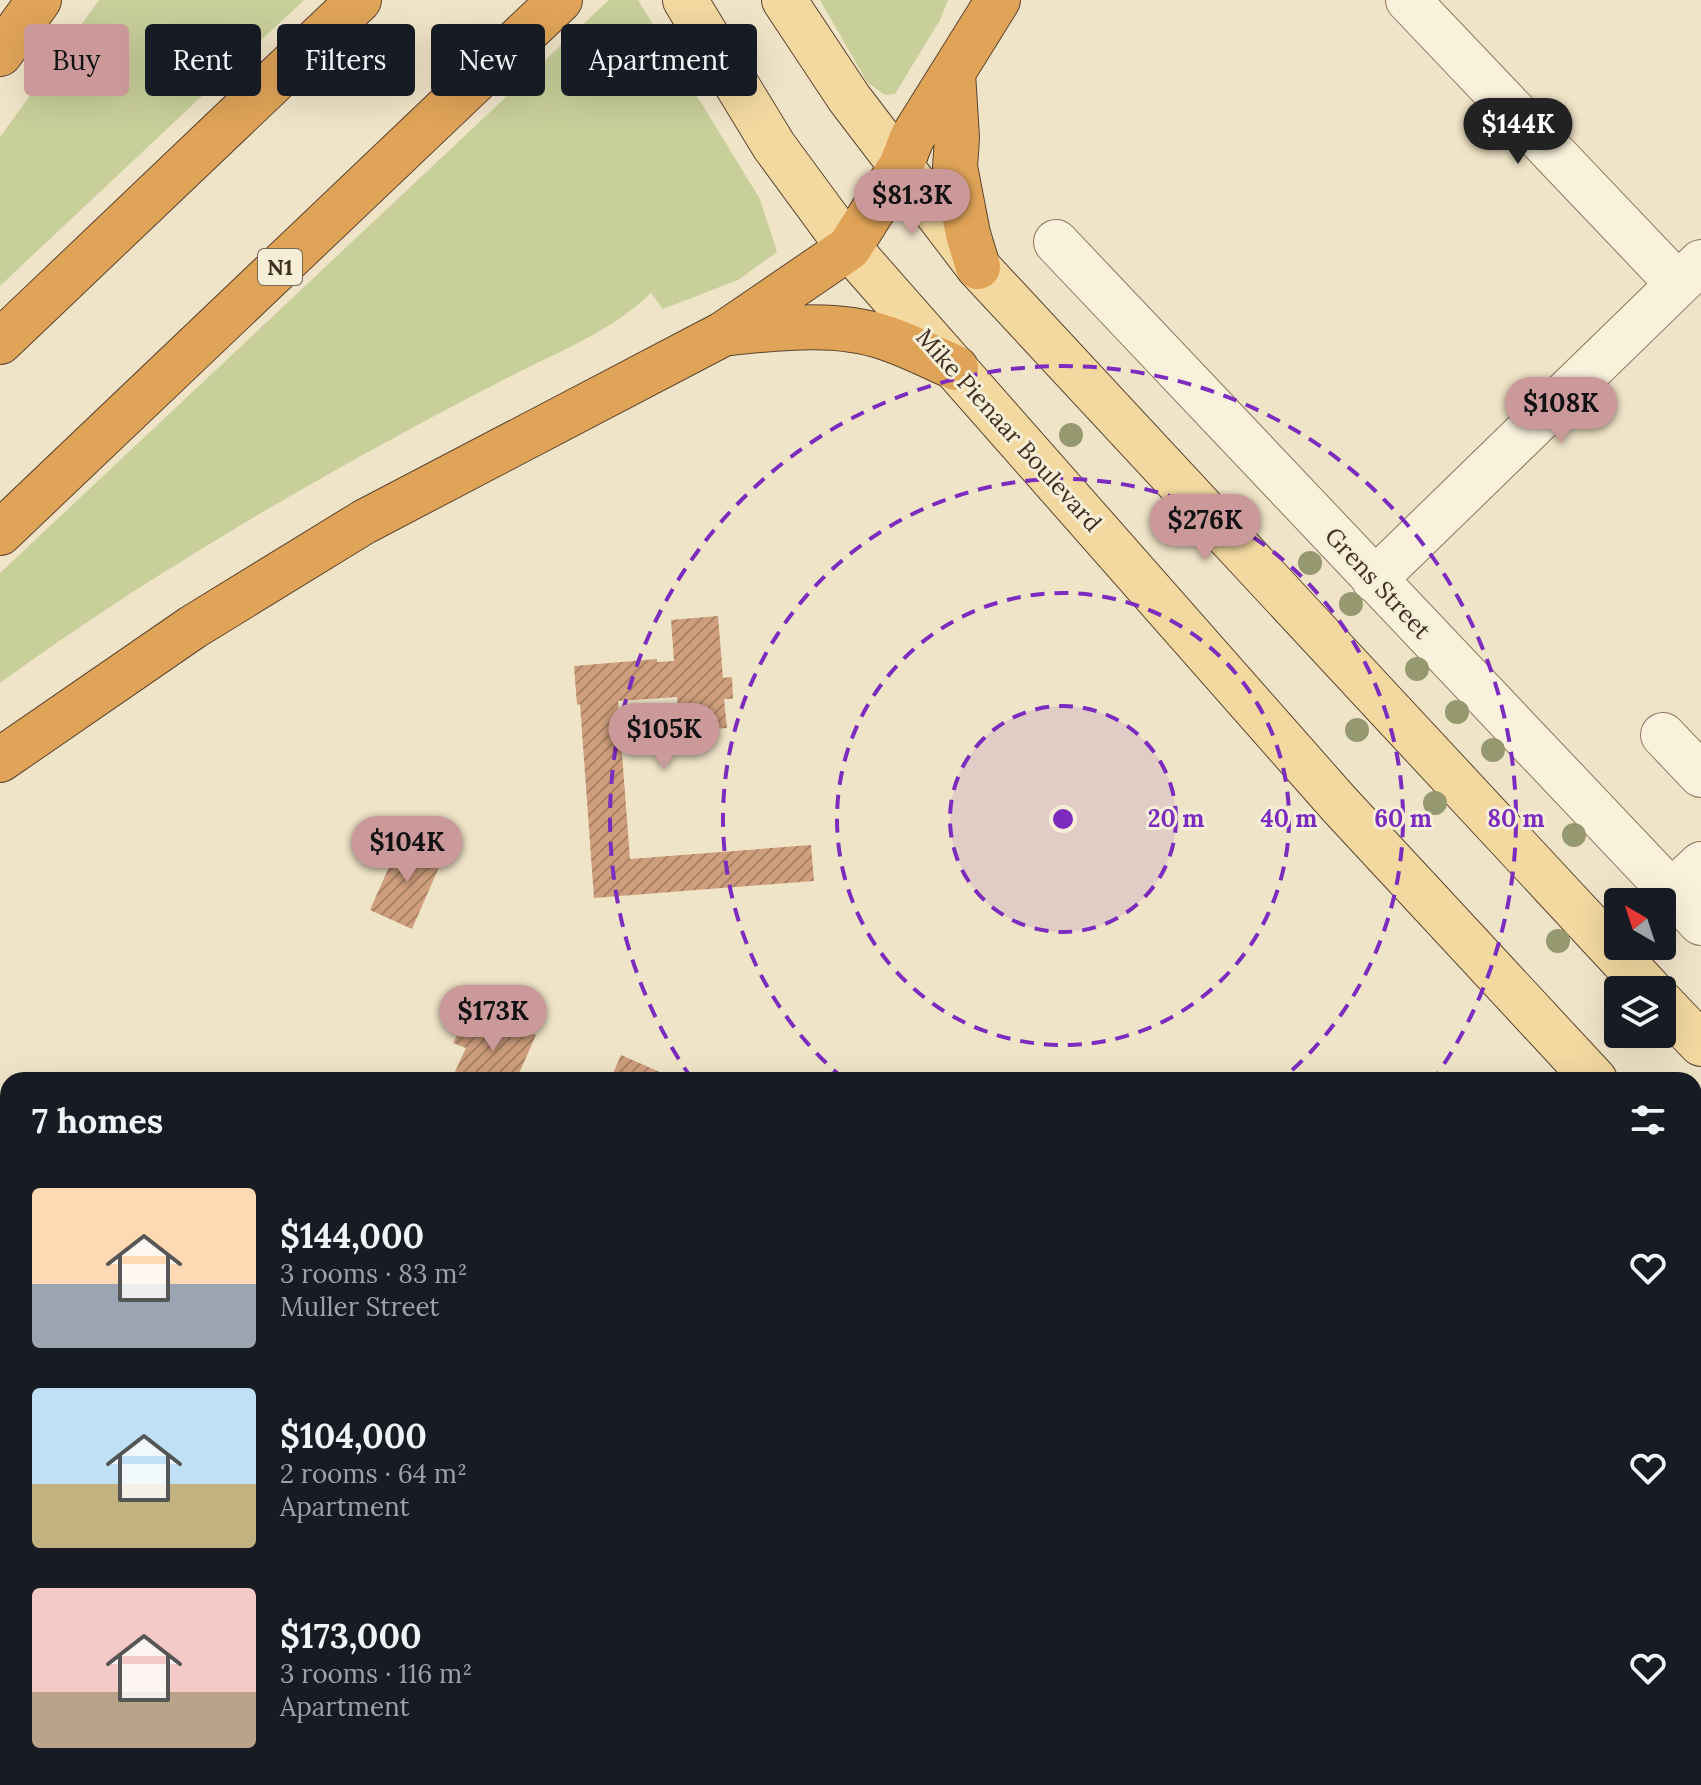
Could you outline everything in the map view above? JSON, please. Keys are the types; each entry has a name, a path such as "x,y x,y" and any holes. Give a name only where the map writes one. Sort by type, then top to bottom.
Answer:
{"highway":[{"path":"0,54 39,0"},
{"path":"0,342 359,0"},
{"name":"N1","path":"0,533 560,0"},
{"path":"0,760 193,627 364,522 723,334 849,248 901,166 912,138 998,0"},
{"path":"953,73 957,138 955,167 978,267"},
{"path":"723,334 784,328 856,330 885,337 956,368"}],"main road":[{"name":"Mike Pienaar Boulevard","path":"685,0 774,146 849,248 1339,804 1588,1072"},
{"path":"784,0 849,98 978,267 1637,976"},
{"path":"1676,1018 1701,1044"}],"street":[{"path":"1374,580 1689,273 1408,0"},
{"name":"Grens Street","path":"1056,242 1374,580 1686,878 1701,923"},
{"path":"1663,735 1701,775"}],"green space":[{"path":"99,0 304,0 261,40 261,24 145,24 145,96 202,96 0,286 0,137 30,96 129,96 129,24 82,24"},
{"path":"609,0 638,0 653,24 583,24"},
{"path":"820,0 948,0 940,20 895,94 885,95 867,82"},
{"path":"561,45 561,96 697,96 760,199 777,252 738,280 663,309 651,293 622,317 589,337 427,420 255,517 100,614 0,683 0,573 507,96 545,96 545,60"}],"building":[{"path":"718,616 723,678 732,677 733,699 724,699 727,728 680,731 677,697 618,701 630,859 811,845 814,881 594,898 580,704 577,705 574,666 657,659 657,662 674,661 671,620"},
{"path":"401,840 443,858 412,929 370,910"},
{"path":"497,1018 536,1035 520,1072 455,1072 466,1048 453,1043 460,1030 472,1034 474,1030 488,1036"},
{"path":"621,1055 660,1072 614,1072"}]}
